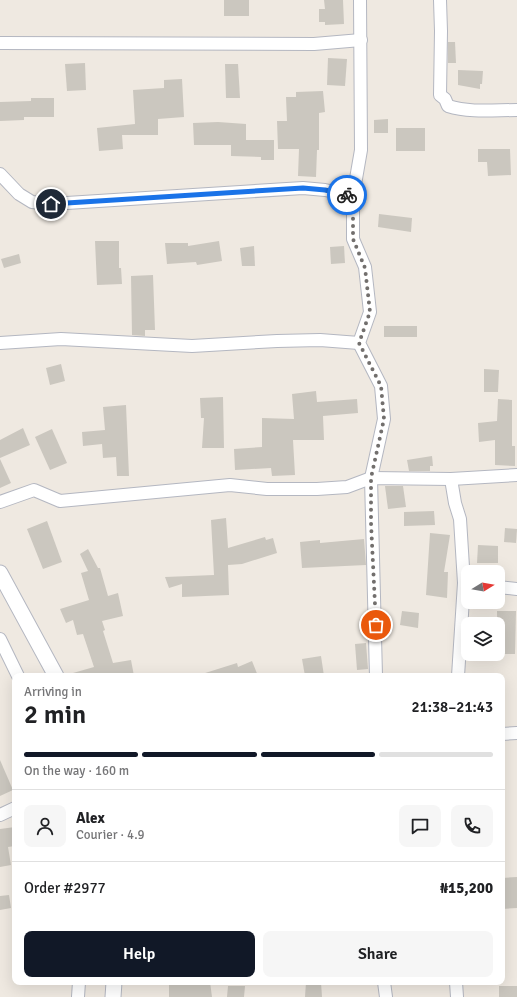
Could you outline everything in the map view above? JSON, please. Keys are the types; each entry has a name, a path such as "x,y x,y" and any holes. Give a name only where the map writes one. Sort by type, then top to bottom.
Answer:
{"street":[{"path":"360,0 361,150 353,196 353,239 365,268 370,312 359,343 381,386 384,419 371,478 376,673"},
{"path":"440,0 440,95 445,99 448,106 456,109 483,111 517,110"},
{"path":"0,42 314,44 361,40"},
{"path":"0,174 19,194 32,202 51,204 303,188 325,190 353,196"},
{"path":"0,343 61,339 192,346 320,340 359,343"},
{"path":"0,502 34,490 60,502 230,485 266,489 347,487 371,478 451,479 517,475"},
{"path":"451,479 455,503 460,519 464,565"},
{"path":"0,573 54,673"},
{"path":"505,588 517,589"},
{"path":"458,673 464,609"},
{"path":"0,639 17,673"},
{"path":"505,734 517,733"},
{"path":"0,815 12,809"},
{"path":"78,997 79,985"},
{"path":"113,997 114,985"},
{"path":"384,985 386,997"},
{"path":"456,985 457,997"}],"building":[{"path":"224,0 249,0 249,16 224,16"},
{"path":"324,0 343,0 344,24 325,25 325,22 319,22 319,9 325,9"},
{"path":"448,42 455,42 456,63 448,63"},
{"path":"328,58 347,59 345,86 327,85"},
{"path":"85,63 86,90 67,91 65,64"},
{"path":"225,64 238,64 240,98 226,98"},
{"path":"458,70 483,71 480,89 458,85"},
{"path":"182,79 184,117 158,119 158,135 122,135 123,149 99,151 97,128 135,124 133,90 164,88 164,80"},
{"path":"323,91 325,112 319,113 319,150 317,150 316,177 298,176 299,149 278,149 277,121 287,121 286,97 296,97 296,92"},
{"path":"31,98 54,98 54,117 24,117 24,120 0,121 0,102 31,101"},
{"path":"388,119 388,133 374,133 374,120"},
{"path":"218,122 246,124 246,140 274,140 274,160 261,160 261,157 231,156 231,145 194,145 193,123"},
{"path":"396,128 425,128 425,151 396,151"},
{"path":"478,149 510,149 511,175 488,176 487,162 478,162"},
{"path":"379,214 412,218 411,232 378,227"},
{"path":"95,241 119,241 119,268 121,268 122,284 97,285"},
{"path":"219,241 222,261 197,265 196,262 167,264 165,243 188,243 188,246"},
{"path":"254,246 255,266 242,266 240,248"},
{"path":"344,246 345,263 331,264 330,247"},
{"path":"19,254 21,263 4,268 1,259"},
{"path":"153,275 155,330 145,330 145,336 132,335 131,276"},
{"path":"384,326 417,326 417,337 384,337"},
{"path":"61,364 65,381 50,385 46,368"},
{"path":"484,369 499,370 498,392 484,392"},
{"path":"316,391 317,402 357,399 358,413 323,416 324,440 293,440 295,475 272,476 271,468 235,470 234,449 262,447 262,418 294,419 292,394"},
{"path":"223,397 224,448 202,448 204,418 201,418 200,398"},
{"path":"498,399 512,400 512,446 515,446 515,466 495,465 495,440 479,442 478,423 497,421"},
{"path":"126,405 129,476 117,476 116,457 103,458 102,444 83,446 82,432 105,430 103,407"},
{"path":"23,428 30,445 0,458 0,440"},
{"path":"52,429 67,463 50,470 35,437"},
{"path":"432,456 433,466 430,466 430,471 409,471 407,460"},
{"path":"0,459 11,483 0,488"},
{"path":"385,486 403,486 406,507 388,509"},
{"path":"434,511 435,525 404,526 404,512"},
{"path":"226,518 228,548 265,537 266,540 273,538 277,553 242,564 228,565 229,595 182,597 182,584 169,588 165,577 214,575 211,520"},
{"path":"47,521 62,562 43,569 27,529"},
{"path":"505,528 517,529 516,543 504,542"},
{"path":"430,533 450,535 444,572 448,572 447,598 426,595"},
{"path":"364,539 366,565 302,568 300,542 320,540 320,543"},
{"path":"478,545 498,546 498,563 477,563"},
{"path":"88,549 98,568 100,568 108,596 118,593 123,616 102,621 105,630 103,631 113,663 131,660 133,673 73,673 94,667 83,634 77,635 73,620 66,623 60,609 89,600 81,573 88,571 80,554"},
{"path":"402,611 419,613 418,628 400,625"},
{"path":"497,611 516,611 515,654 505,654 505,617 497,617"},
{"path":"366,643 368,669 357,670 355,644"},
{"path":"321,656 324,673 304,673 302,659"},
{"path":"252,661 257,673 205,673 237,663 238,667"},
{"path":"0,760 12,790 0,796"},
{"path":"12,827 12,846 8,847 11,865 0,867 0,829"},
{"path":"517,877 517,908 505,909 505,878"},
{"path":"9,895 11,908 0,910 0,896"},
{"path":"169,985 210,985 212,997 169,997"},
{"path":"306,985 321,985 322,997 305,997"},
{"path":"228,986 245,986 244,997 227,997"},
{"path":"499,986 517,986 517,997 499,997"}],"way so far":[{"path":"347,195 353,196 353,239 365,268 370,312 359,343 381,386 384,419 371,478 371,523 376,625"}],"route":[{"path":"51,204 303,188 325,190 347,195"}]}
